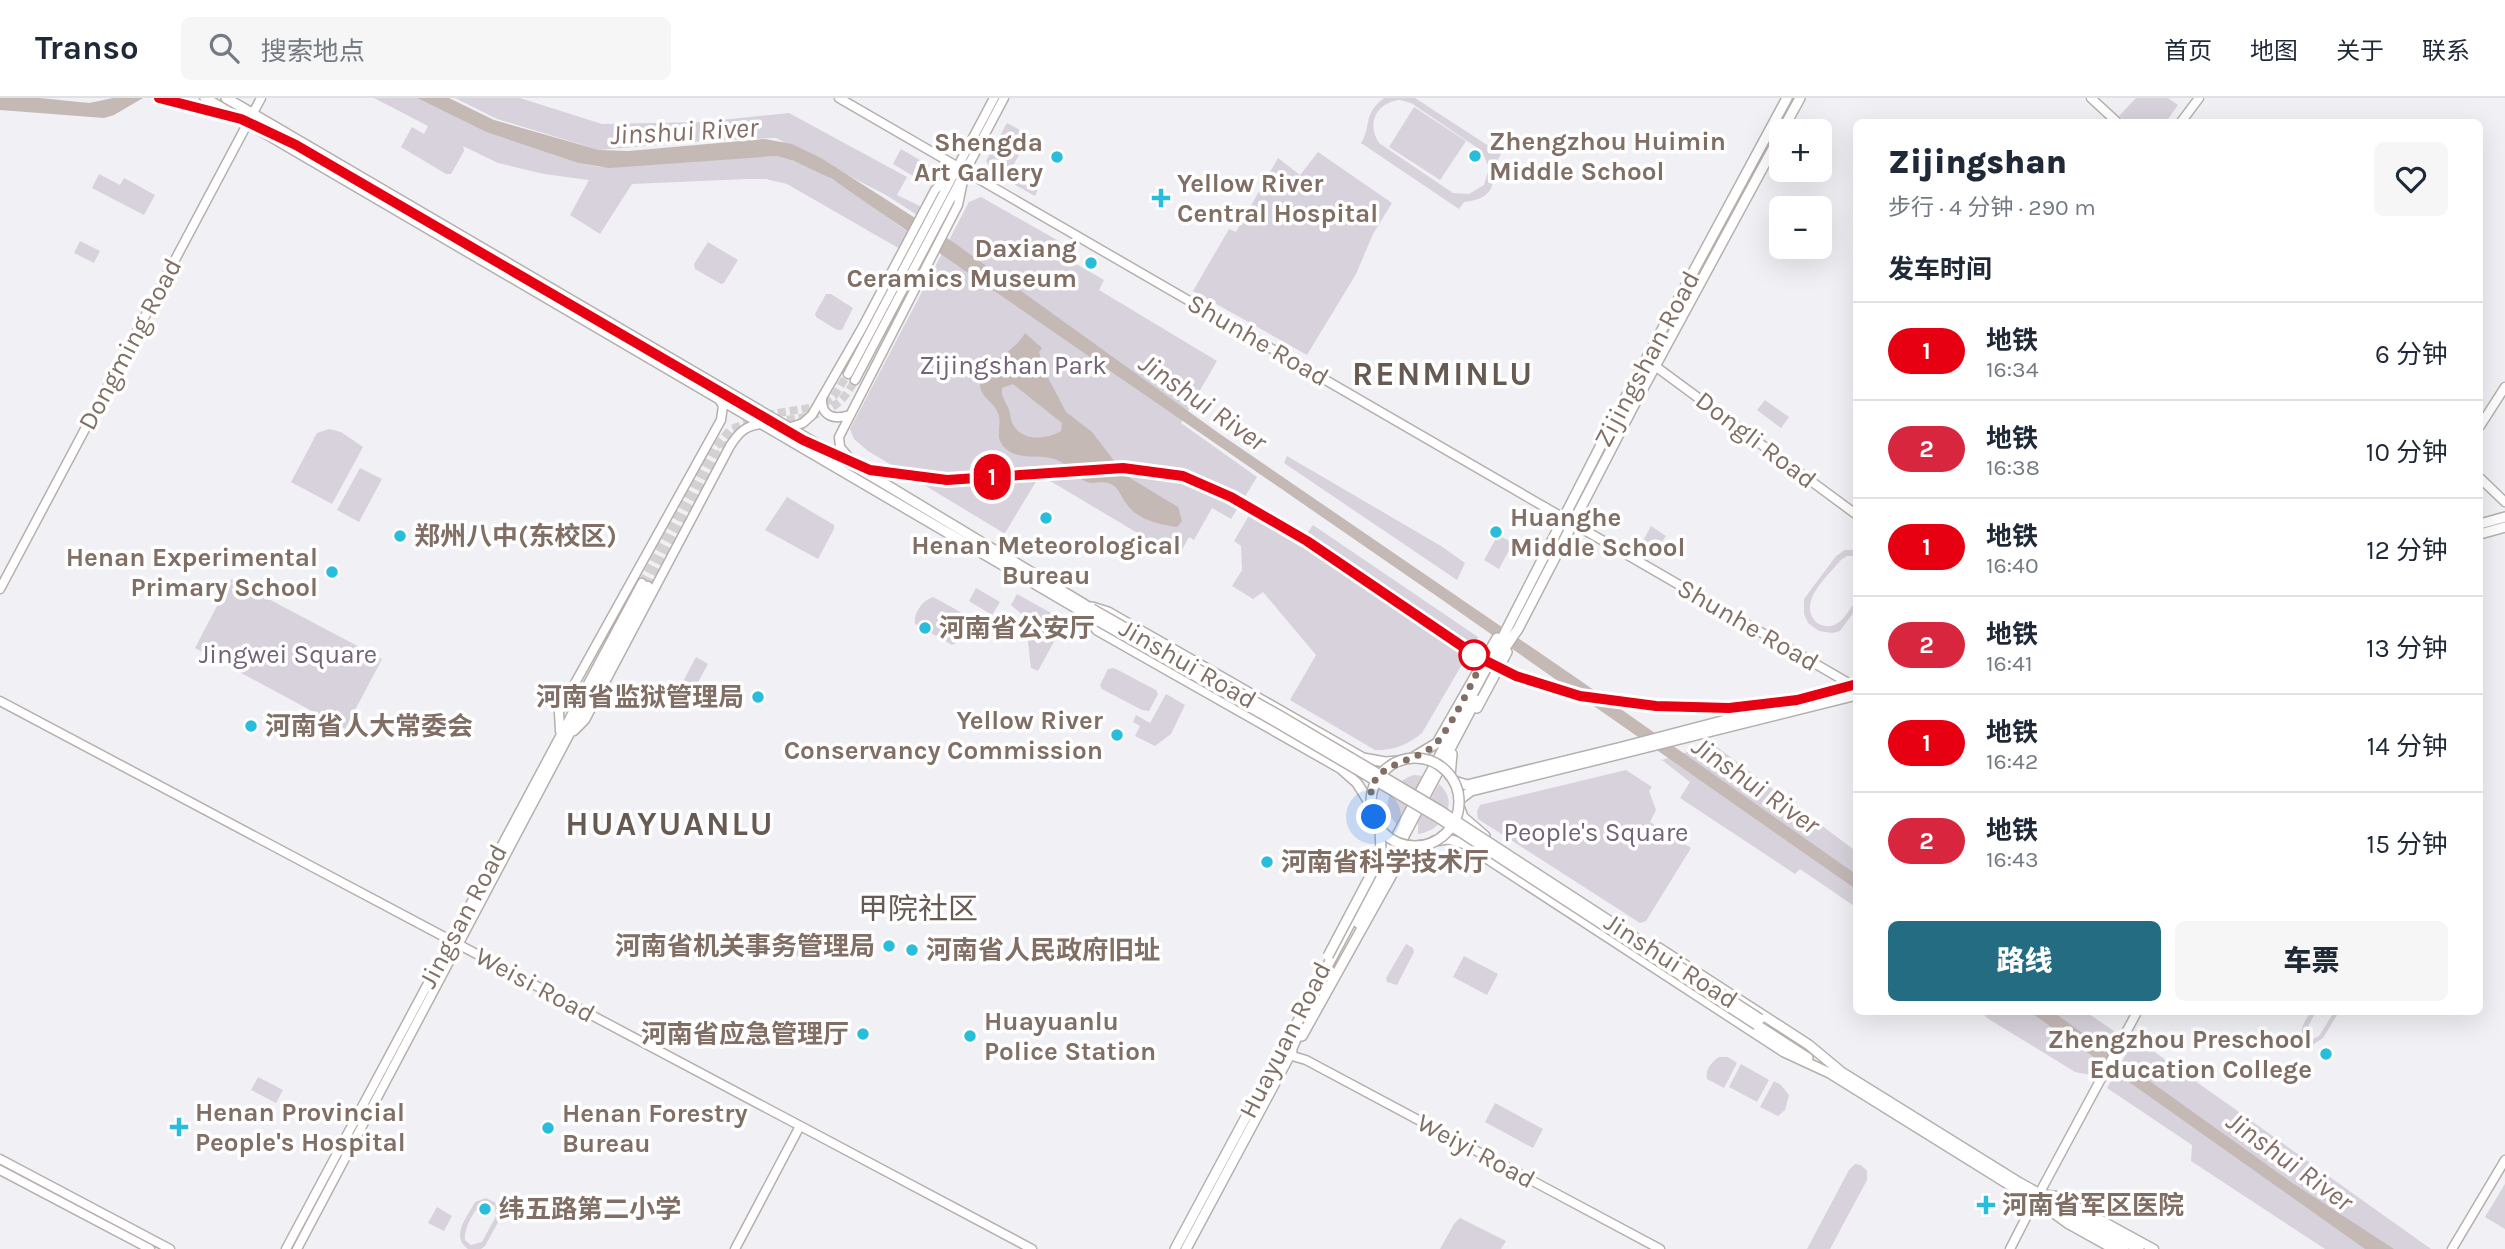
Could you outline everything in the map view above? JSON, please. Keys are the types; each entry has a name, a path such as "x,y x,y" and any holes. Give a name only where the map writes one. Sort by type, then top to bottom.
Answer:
{"main road":[{"name":"Jinshui Road","path":"205,98 250,118 789,428 1087,610"},
{"name":"Jinshui Road","path":"226,98 250,118 719,399 1385,777 1513,857 1838,1073 2124,1249"},
{"name":"Zijingshan Road","path":"1498,651 1509,622 1787,98"},
{"name":"Zijingshan Road","path":"1789,119 1800,98"},
{"name":"Zijingshan Road","path":"1498,651 1518,628 1769,156"},
{"path":"2483,523 2505,517"},
{"path":"2483,533 2505,527"},
{"path":"1087,610 1108,612 1363,758 1385,762 1412,758 1437,743 1464,696 1498,651"},
{"path":"1087,610 1097,630 1340,768 1357,782 1372,807 1380,828 1399,842 1422,845 1448,839 1465,844 1784,1052 1838,1073"},
{"path":"1498,651 1479,704 1453,751 1450,764 1463,817 1483,834 1809,1045 1838,1073"},
{"path":"1286,1053 1498,651"},
{"path":"1412,758 1436,763 1452,779 1467,785 1853,690"},
{"path":"1434,841 1452,824 1459,803 1471,791 1684,740 1853,690"},
{"path":"1372,807 1372,793 1376,781 1388,767 1399,761"},
{"name":"Huayuan Road","path":"1186,1249 1286,1053 1292,1022 1376,865 1381,850 1380,828"},
{"name":"Huayuan Road","path":"1175,1249 1286,1053 1313,1020 1401,860 1413,848 1422,845"},
{"name":"Jinshui Road","path":"2080,1222 2139,1249"}],"street":[{"name":"Dongming Road","path":"0,589 261,98"},
{"name":"Shunhe Road","path":"839,98 1573,522 1853,687"},
{"path":"789,428 807,420 862,328 917,244 930,219 935,190 960,168 994,98"},
{"path":"852,377 930,219 1004,98"},
{"path":"2091,98 2115,119"},
{"path":"2183,119 2199,98"},
{"path":"859,469 844,453 839,437 958,205 960,168"},
{"name":"Dongli Road","path":"1655,366 1853,512"},
{"path":"2483,421 2505,387"},
{"path":"822,395 822,406 826,414 835,418 850,415"},
{"path":"719,399 723,406 721,420 559,712 564,736 585,720 738,433 763,424"},
{"path":"2483,481 2505,502"},
{"name":"Jingsan Road","path":"286,1249 645,584"},
{"name":"Weisi Road","path":"0,701 1032,1249"},
{"name":"Jingsan Road","path":"297,1249 454,942"},
{"path":"2010,1249 2135,1015"},
{"name":"Weiyi Road","path":"1286,1053 1306,1060 1660,1249"},
{"path":"735,1249 800,1126"},
{"path":"0,1159 170,1249"},
{"path":"2452,1249 2505,1160"},
{"path":"2458,1249 2505,1169"},
{"path":"0,1170 150,1249"},
{"path":"2037,1197 2057,1196 2154,1249"},
{"path":"2037,1197 2068,1224 2113,1249"}],"green space":[{"path":"374,98 417,98 486,132 578,163 600,167 777,156 830,178 908,232 900,249 787,184 766,179 747,179 632,184 600,234 570,215 589,180 544,174 498,163 463,146 464,151 451,174 446,174 401,147 412,127 424,134 428,126"},
{"path":"455,98 520,98 602,124 702,122 789,113 907,177 897,195 922,207 917,215 886,195 776,138 599,150 497,119"},
{"path":"1384,98 1415,98 1501,154 1490,190 1477,200 1464,202 1459,209 1361,143 1370,115","holes":["1400,100 1411,103 1482,151 1489,168 1484,185 1469,194 1453,193 1379,143 1375,135 1374,121 1380,109"]},
{"path":"2136,98 2168,98 2178,105 2168,119 2123,119 2119,116"},
{"path":"1414,107 1466,141 1440,180 1389,147"},
{"path":"1007,123 1029,135 1012,168 1012,175 1038,189 1035,196 993,172 986,161"},
{"path":"901,149 930,166 921,181 893,164"},
{"path":"1318,152 1392,203 1373,234 1356,274 1307,355 1193,291 1229,229 1236,232 1278,158 1300,175"},
{"path":"99,174 120,185 124,178 155,195 144,215 92,188"},
{"name":"Zijingshan Park","path":"981,197 1071,248 1066,258 1104,280 1099,290 1217,361 1181,423 1257,477 1231,519 1212,508 1194,540 1189,537 1178,557 1040,475 1005,533 1002,532 868,451 854,439 850,429 969,202"},
{"path":"80,241 100,251 94,263 74,253"},
{"path":"708,242 738,260 724,283 721,284 695,269 694,264"},
{"path":"826,294 831,294 853,308 842,330 837,330 816,317 815,314"},
{"path":"1765,400 1789,417 1781,428 1757,410"},
{"path":"329,429 341,432 363,447 332,504 291,482 317,433"},
{"path":"1287,456 1441,546 1465,563 1457,580 1284,463"},
{"path":"360,468 382,479 359,522 337,510"},
{"path":"787,497 834,525 818,559 765,530"},
{"path":"1251,512 1300,543 1313,525 1478,637 1422,733 1417,737 1394,748 1375,750 1290,700 1316,655 1263,592 1253,599 1232,586 1242,570 1241,546 1234,541"},
{"path":"1651,526 1666,536 1656,551 1642,543"},
{"path":"1498,535 1513,543 1499,569 1484,560"},
{"path":"1845,550 1853,550 1853,556 1841,560 1822,582 1810,607 1811,615 1817,623 1831,626 1841,621 1853,605 1853,613 1840,631 1832,633 1819,631 1808,623 1804,614 1804,599 1836,556"},
{"name":"Jingwei Square","path":"231,579 382,659 345,729 195,648"},
{"path":"976,588 1000,602 992,615 969,601"},
{"path":"1017,594 1062,619 1063,625 1038,671 1031,668 1025,617 1011,605"},
{"path":"933,597 966,615 968,622 956,643 952,645 915,624 920,608"},
{"path":"696,657 708,664 691,695 679,689"},
{"path":"1114,668 1156,690 1158,694 1149,711 1102,689 1100,685 1108,669"},
{"path":"1166,694 1185,705 1171,734 1155,746 1135,736 1140,726 1133,722 1136,715 1150,723"},
{"path":"1713,744 1853,849 1853,905 1800,869 1795,874 1680,798 1690,782 1662,760"},
{"name":"People's Square","path":"1626,770 1652,787 1649,791 1656,810 1650,822 1691,848 1646,921 1640,923 1478,819 1477,811 1480,805"},
{"path":"1414,775 1425,776 1400,828 1389,812 1389,798 1399,783"},
{"path":"1439,784 1448,799 1446,815 1434,828 1418,834 1418,822"},
{"path":"807,930 819,937 807,961 794,954"},
{"path":"1406,944 1413,948 1414,952 1397,985 1387,982 1386,978"},
{"path":"1464,956 1498,974 1487,995 1453,977"},
{"path":"1984,1015 2090,1015 2114,1031 2091,1075 2075,1072"},
{"path":"2309,1015 2314,1015 2306,1030 2308,1036 2313,1039 2319,1036 2332,1015 2337,1015 2323,1038 2314,1044 2304,1040 2303,1025"},
{"path":"2135,1038 2431,1249 2325,1249 2191,1161 2192,1145 2107,1088"},
{"path":"1719,1057 1728,1057 1737,1063 1724,1088 1707,1079 1708,1069"},
{"path":"1741,1064 1769,1080 1757,1102 1729,1087"},
{"path":"258,1077 283,1090 276,1103 251,1090"},
{"path":"1774,1081 1789,1095 1785,1110 1778,1116 1760,1107"},
{"path":"1495,1103 1543,1129 1533,1148 1485,1122"},
{"path":"1855,1164 1861,1165 1867,1171 1867,1180 1830,1249 1807,1249 1849,1170"},
{"path":"2505,1184 2505,1229 2485,1217"},
{"path":"486,1198 498,1204 501,1217 485,1246 481,1249 468,1249 460,1238 460,1232 475,1202","holes":["484,1202 495,1206 496,1216 482,1242 471,1245 465,1240 465,1235 473,1214"]},
{"path":"437,1207 452,1216 444,1231 428,1223"},
{"path":"1460,1218 1506,1241 1501,1249 1440,1249"}],"shaded area":[{"path":"0,98 40,98 89,103 113,98 143,98 104,118 0,110"},
{"path":"417,98 449,98 494,120 599,150 628,151 765,139 792,144 821,158 953,242 1220,434 1578,679 1853,872 1853,887 832,179 777,156 609,168 578,163 486,132"},
{"path":"1025,333 1042,348 1039,352 1043,368 1066,412 1092,432 1125,475 1178,507 1182,521 1177,527 1141,517 1125,502 1117,488 1109,483 1087,482 1057,460 1017,455 1001,444 998,413 982,392 980,382 989,368","holes":["1013,384 1062,423 1061,431 1049,436 1036,438 1024,435 1013,424 1002,388"]},
{"path":"2034,1015 2057,1015 2291,1182 2394,1249 2365,1249"}],"tunnel":[{"path":"642,583 714,449 731,429 772,414 821,406 834,396 848,374"},
{"path":"775,422 811,416 831,408 839,402 855,380"},
{"path":"648,586 720,453 733,438"}],"metro line":[{"name":"1","path":"159,98 241,119 296,145 803,440 870,470 947,480 1123,468 1183,476 1231,497 1307,541 1478,657 1516,676 1580,696 1656,706 1729,708 1797,700 1853,685"}],"place":[{"name":"Zhengzhou Huimin Middle School","path":"1475,156"},
{"name":"Shengda Art Gallery","path":"1057,157"},
{"name":"Yellow River Central Hospital","path":"1161,198"},
{"name":"Daxiang Ceramics Museum","path":"1091,263"},
{"name":"Henan Meteorological Bureau","path":"1046,518"},
{"name":"Huanghe Middle School","path":"1496,532"},
{"name":"郑州八中(东校区)","path":"400,536"},
{"name":"Henan Experimental Primary School","path":"332,572"},
{"name":"河南省公安厅","path":"925,628"},
{"name":"河南省监狱管理局","path":"758,697"},
{"name":"河南省人大常委会","path":"251,726"},
{"name":"Yellow River Conservancy Commission","path":"1117,735"},
{"name":"河南省科学技术厅","path":"1267,862"},
{"name":"河南省机关事务管理局","path":"889,946"},
{"name":"河南省人民政府旧址","path":"912,950"},
{"name":"河南省应急管理厅","path":"863,1034"},
{"name":"Huayuanlu Police Station","path":"970,1036"},
{"name":"Zhengzhou Preschool Education College","path":"2326,1054"},
{"name":"Henan Provincial People's Hospital","path":"179,1127"},
{"name":"Henan Forestry Bureau","path":"548,1128"},
{"name":"河南省军区医院","path":"1986,1205"},
{"name":"纬五路第二小学","path":"485,1209"}],"district":[{"name":"RENMINLU","path":"1443,374"},
{"name":"HUAYUANLU","path":"670,824"},
{"name":"甲院社区","path":"918,909"}],"route":[{"path":"1374,817 1372,793 1380,776 1388,767 1412,758 1437,743 1489,649 1474,655"}],"water label":[{"name":"Jinshui River","path":"684,131"},
{"name":"Jinshui River","path":"1203,402"},
{"name":"Jinshui River","path":"1756,785"},
{"name":"Jinshui River","path":"2290,1161"}]}
